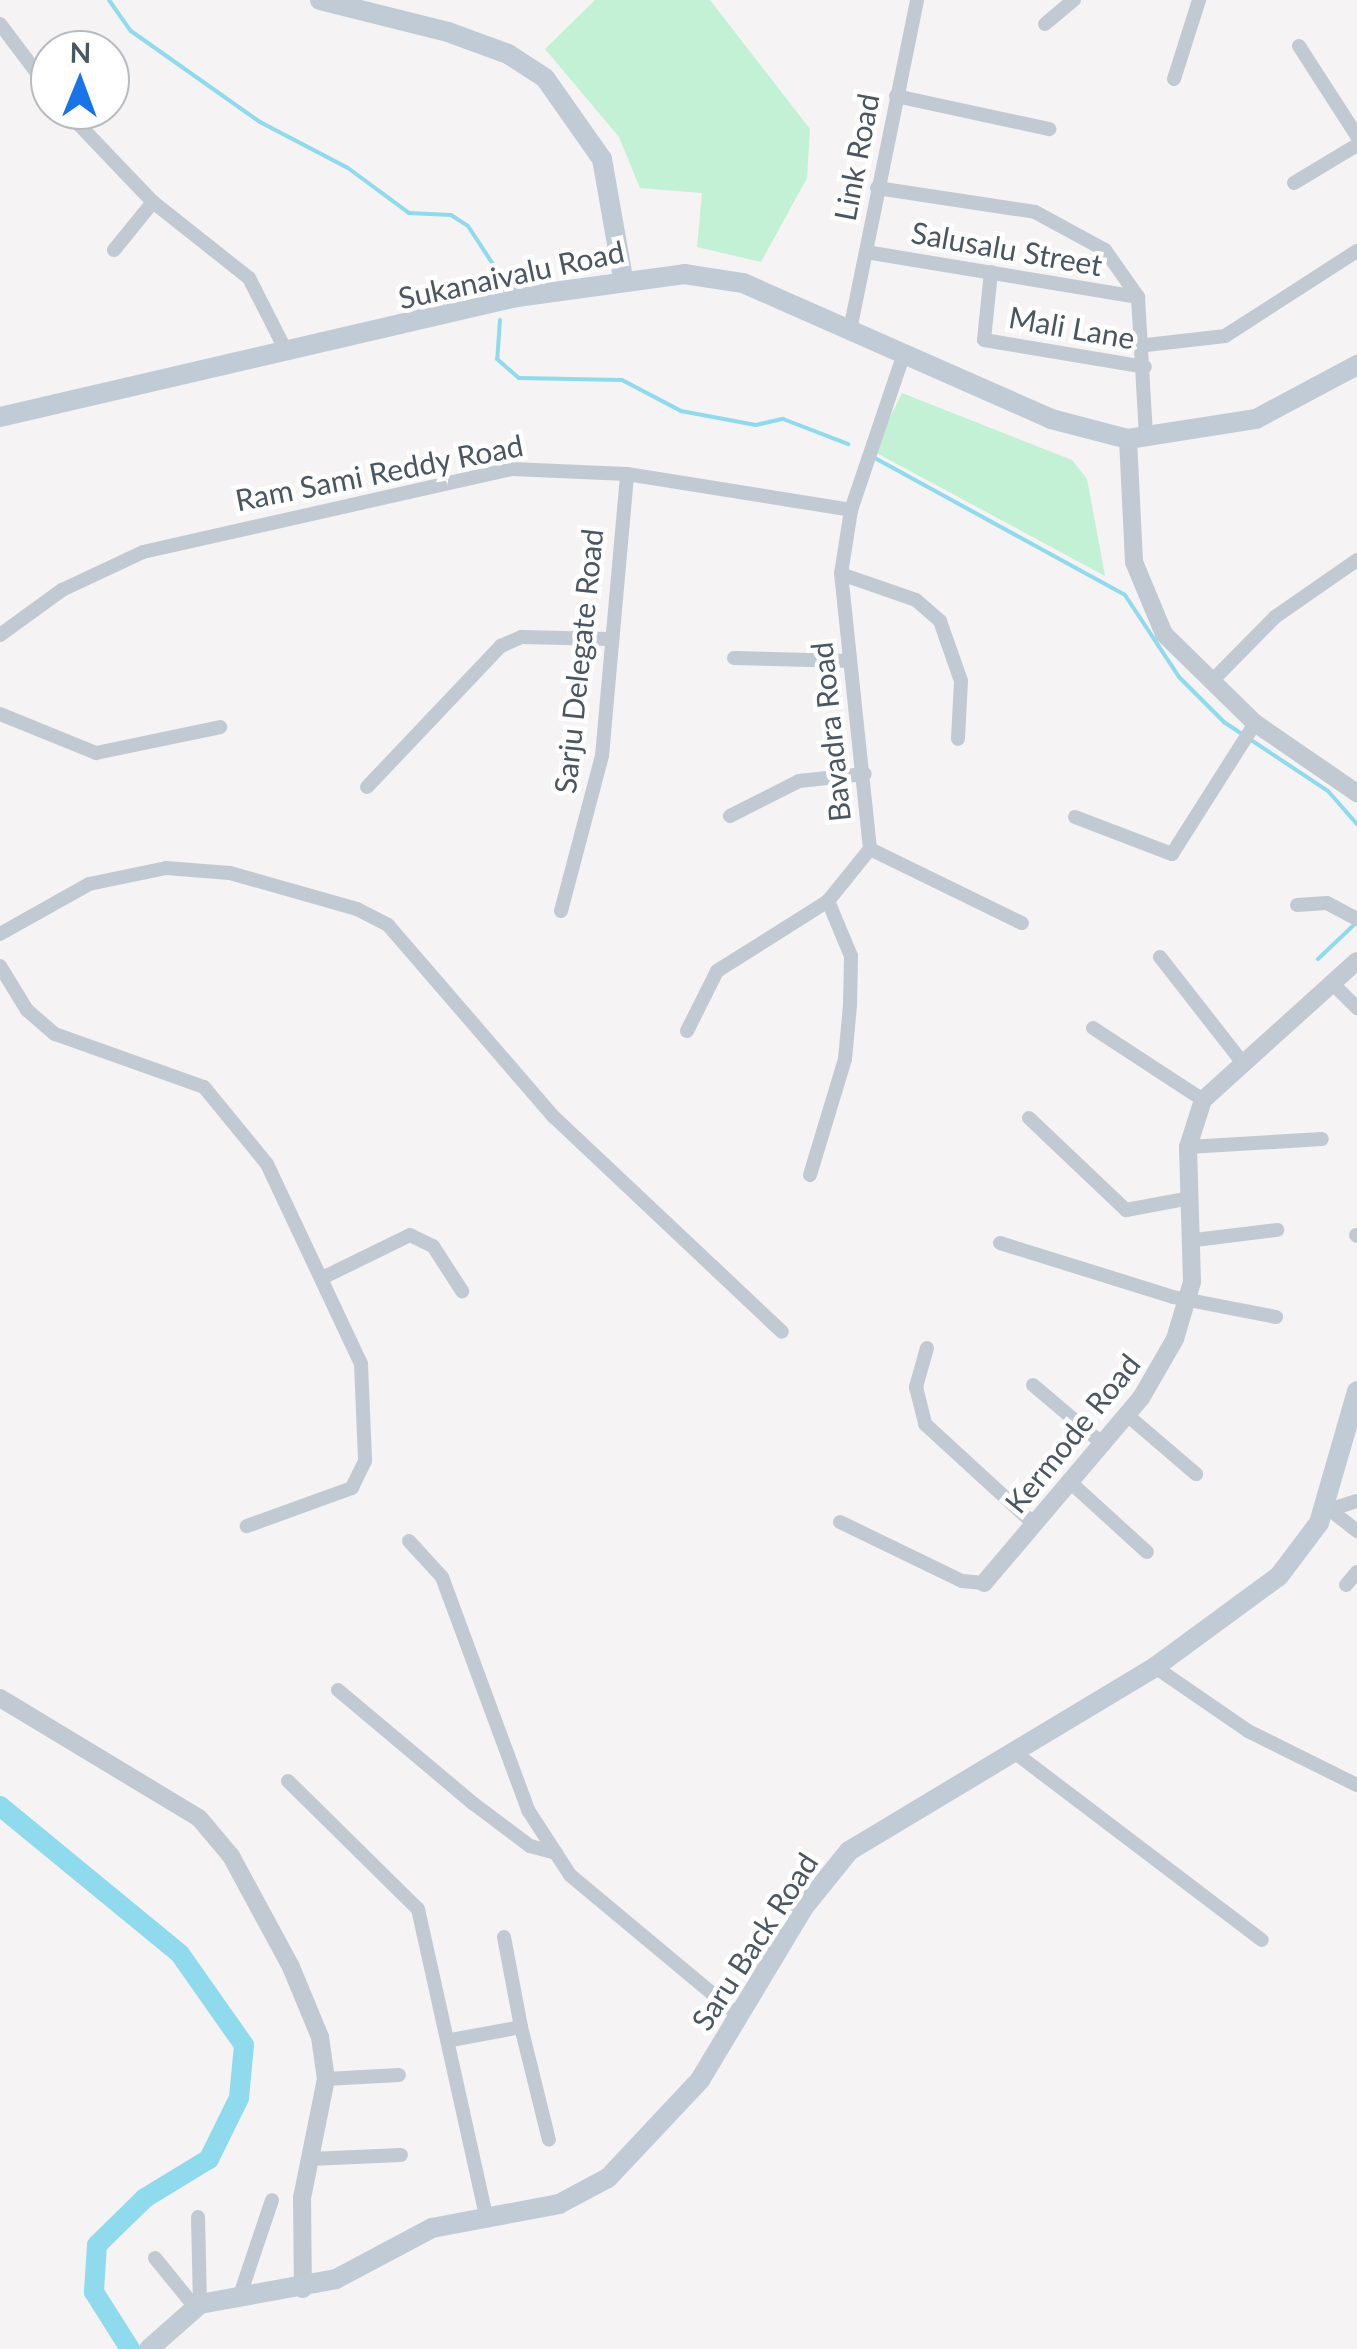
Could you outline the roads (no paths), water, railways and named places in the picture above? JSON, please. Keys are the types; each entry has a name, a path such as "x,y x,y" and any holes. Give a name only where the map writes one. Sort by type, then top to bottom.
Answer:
{"main road":[{"path":"320,0 388,7 508,54 569,104 607,174 624,278"},
{"name":"Sukanaivalu Road","path":"0,417 624,278 684,274 743,283 852,326 904,354 1051,418 1137,438 1256,419 1357,365"},
{"name":"Saru Back Road","path":"197,2305 303,2288 405,2238 486,2216 559,2204 608,2178 700,2080 804,1908 849,1851 1155,1667 1279,1576 1329,1508 1357,1391"},
{"path":"152,2346 197,2305"}],"street":[{"name":"Link Road","path":"852,326 916,0"},
{"path":"1045,24 1074,0"},
{"path":"1174,79 1199,0"},
{"path":"0,24 30,64"},
{"path":"1299,46 1357,136"},
{"path":"896,96 1049,128"},
{"path":"84,130 153,202 249,278 286,352"},
{"path":"1294,184 1357,145"},
{"path":"878,188 1035,212 1068,224 1105,250 1138,298 1146,345 1127,507 1144,600 1181,656 1211,682 1249,735 1357,793"},
{"path":"114,250 153,202"},
{"name":"Salusalu Street","path":"866,252 1138,298"},
{"path":"1146,345 1225,336 1357,252"},
{"name":"Mali Lane","path":"991,272 982,338 1145,367"},
{"name":"Bavadra Road","path":"687,1031 717,970 828,901 870,849 865,774 840,574 851,510 904,354"},
{"name":"Ram Sami Reddy Road","path":"0,634 102,567 183,539 512,469 627,474 851,510"},
{"name":"Sarju Delegate Road","path":"561,911 599,769 608,640 627,474"},
{"path":"1211,682 1275,617 1357,560"},
{"path":"840,574 916,600 940,621 961,681 958,739"},
{"path":"367,786 501,646 521,637 608,640"},
{"path":"734,658 850,661"},
{"path":"0,714 96,753 220,728"},
{"path":"1076,818 1172,854 1249,735"},
{"path":"730,816 798,781 865,774"},
{"path":"870,849 1022,923"},
{"path":"0,934 89,884 166,868 230,873 357,910 388,925 554,1118 782,1332"},
{"path":"810,1175 845,1059 850,1005 852,956 828,901"},
{"path":"1297,905 1327,903 1357,919"},
{"path":"1160,958 1242,1062"},
{"name":"Kermode Road","path":"984,1583 1104,1444 1161,1368 1190,1299 1195,1240 1188,1146 1204,1100 1357,961"},
{"path":"0,966 26,1010 56,1034 204,1086 267,1164 322,1278 366,1381 365,1461 340,1496 247,1526"},
{"path":"1334,984 1357,1008"},
{"path":"1093,1028 1204,1100"},
{"path":"1030,1118 1126,1210 1190,1198"},
{"path":"1188,1146 1322,1138"},
{"path":"1195,1240 1277,1230"},
{"path":"322,1278 410,1235 433,1246 462,1290"},
{"path":"1000,1243 1190,1299 1276,1317"},
{"path":"928,1348 916,1387 925,1424 1034,1524"},
{"path":"1033,1385 1104,1444"},
{"path":"1126,1415 1196,1474"},
{"path":"1070,1482 1146,1552"},
{"path":"1329,1508 1357,1501"},
{"path":"1329,1508 1357,1531"},
{"path":"840,1522 962,1581 984,1583"},
{"path":"409,1541 442,1577 528,1810 556,1854 615,1916 740,2016"},
{"path":"1346,1585 1357,1572"},
{"path":"1155,1667 1248,1731 1357,1785"},
{"path":"338,1690 530,1846 556,1854"},
{"path":"0,1698 149,1782 217,1837 308,2003 326,2079 302,2198 303,2288"},
{"path":"1014,1752 1262,1940"},
{"path":"288,1780 418,1909 451,2040 486,2216"},
{"path":"504,1937 549,2140"},
{"path":"451,2040 521,2027"},
{"path":"326,2079 400,2075"},
{"path":"310,2159 401,2155"},
{"path":"240,2296 272,2200"},
{"path":"197,2305 198,2217"},
{"path":"155,2258 197,2305"}],"waterway":[{"path":"109,0 131,31 260,122 348,168 409,213 451,215 468,226 504,281"},
{"path":"500,320 497,359 519,378 622,380 681,411 756,425 783,419 848,444"},
{"path":"873,457 1125,595 1179,677 1224,722 1328,791 1357,824"},
{"path":"1318,959 1356,923"},
{"path":"0,1806 180,1954 244,2045 239,2098 209,2159 145,2198 97,2245 94,2292 130,2349"}]}
